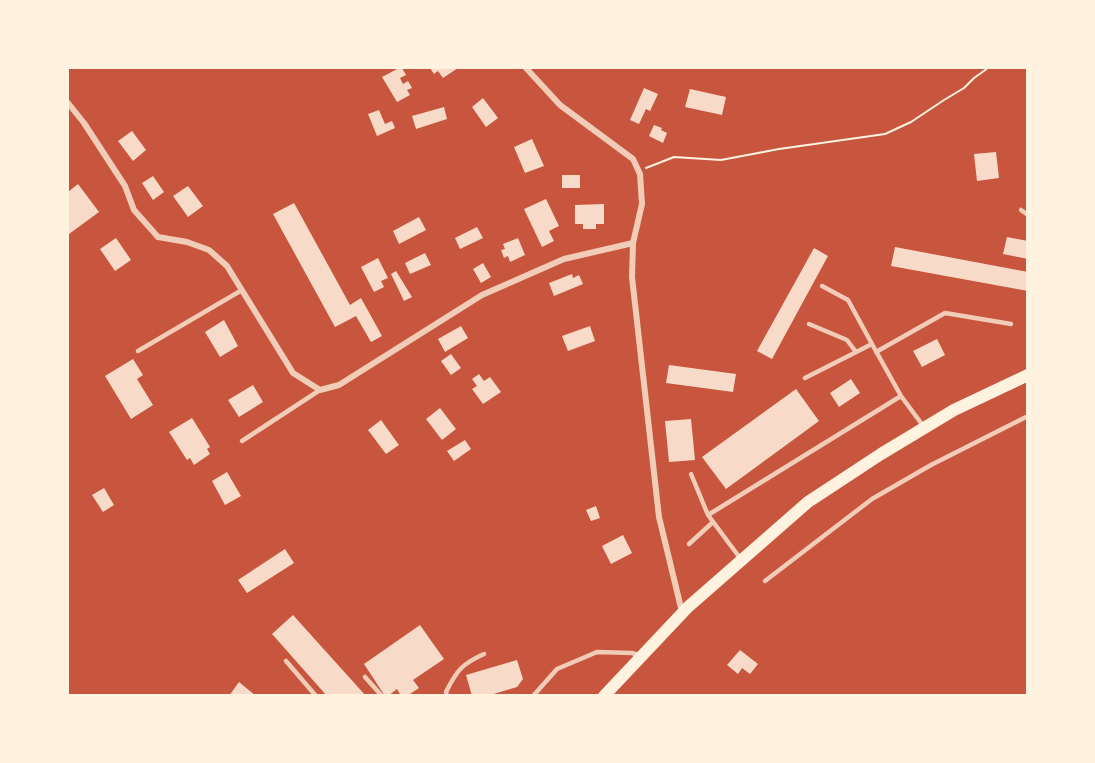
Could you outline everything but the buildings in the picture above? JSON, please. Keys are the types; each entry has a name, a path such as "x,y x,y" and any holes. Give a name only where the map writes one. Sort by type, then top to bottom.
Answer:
{"main road":[{"path":"604,696 682,613 808,502 954,410 1028,375"}],"street":[{"path":"526,68 560,105 633,159 640,174 642,204 633,243 632,277 659,517 682,613"},
{"path":"68,103 84,123 125,186 134,210 158,237 187,242 209,250 227,266 293,373 320,390 339,385 482,295 564,259 633,243"}],"lane":[{"path":"1022,210 1028,215"},
{"path":"822,286 848,300 902,396 925,429"},
{"path":"138,351 242,290"},
{"path":"876,352 945,313 1011,324"},
{"path":"809,324 847,340 856,352"},
{"path":"805,378 872,344"},
{"path":"242,441 320,390"},
{"path":"708,515 902,396"},
{"path":"765,581 872,499 931,465 1028,416"},
{"path":"691,474 708,515 742,560"},
{"path":"689,544 713,522"},
{"path":"534,696 557,669 597,652 632,653 642,656"},
{"path":"447,696 446,692 454,675 468,661 484,654"},
{"path":"286,661 316,696"},
{"path":"365,677 382,696"}],"path":[{"path":"640,174 647,167 674,157 721,160 885,134 903,127 964,88 987,68"}]}
